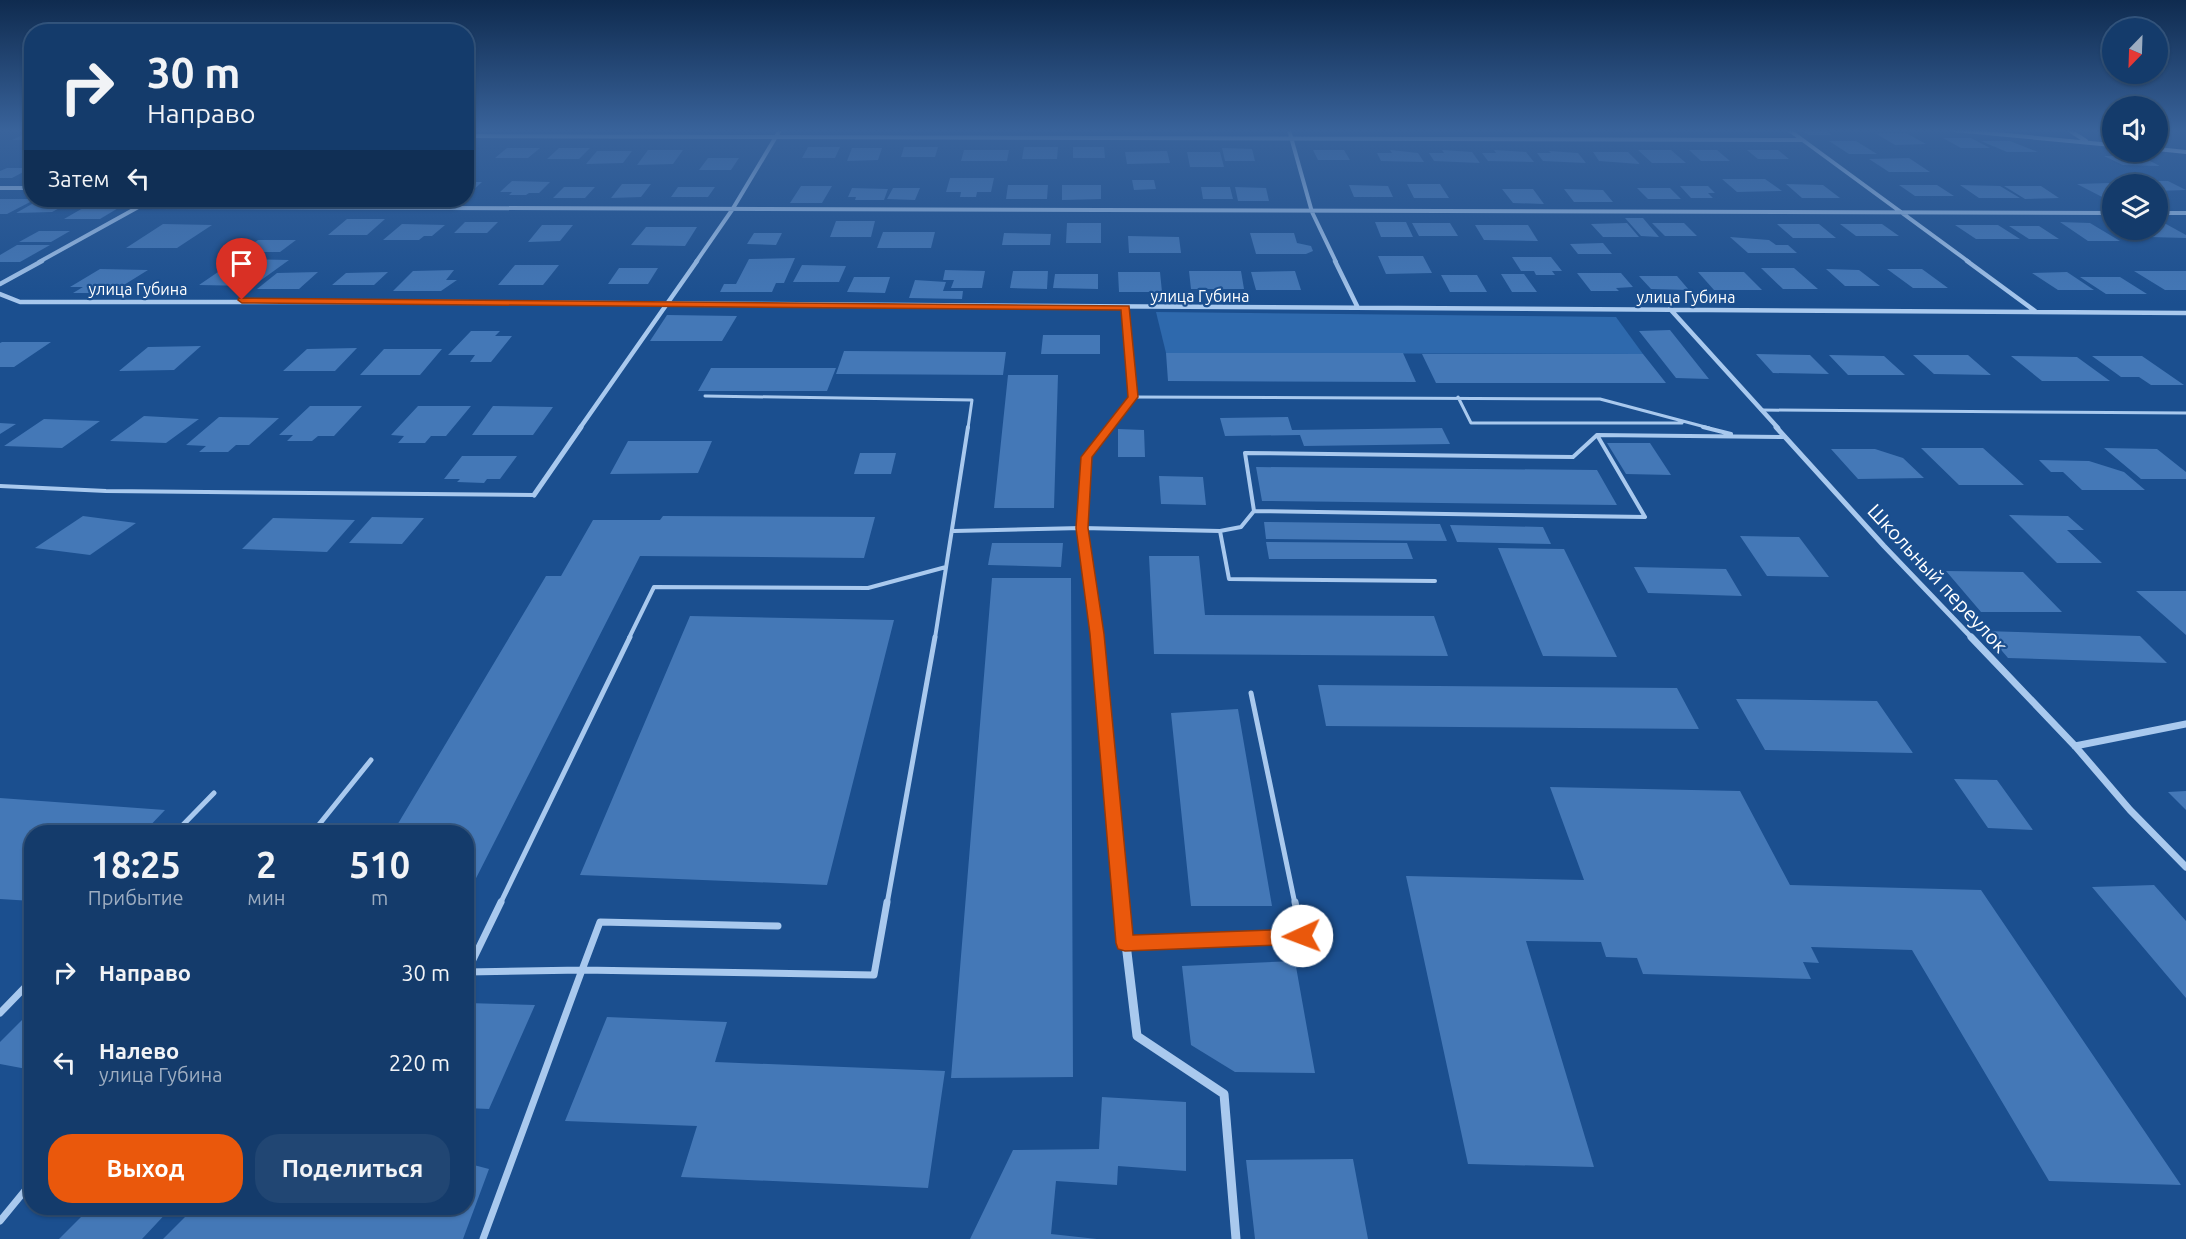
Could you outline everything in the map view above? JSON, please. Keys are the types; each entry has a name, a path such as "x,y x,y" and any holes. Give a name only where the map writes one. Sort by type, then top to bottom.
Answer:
{"street":[{"path":"0,188 24,188"},
{"path":"534,495 745,188"},
{"path":"1306,188 1312,212 1358,309"},
{"path":"1867,188 2036,312"},
{"path":"0,284 139,207 2102,213"},
{"path":"2168,213 2186,213"},
{"name":"улица Губина","path":"0,294 20,302 665,303 1126,308 2186,313"},
{"path":"1126,308 1133,397 1087,457 1082,528 1097,634 1125,943 1137,1036 1224,1094 1236,1239"},
{"name":"Школьный переулок","path":"1670,309 1884,546 2075,746 2130,810 2186,867"},
{"path":"2075,746 2186,723"}],"lane":[{"path":"474,972 582,970 874,975 954,531 972,400 705,396"},
{"path":"1133,397 1600,399 1738,436"},
{"path":"1458,397 1471,423 1691,423"},
{"path":"1761,410 2186,412"},
{"path":"954,531 1082,528 1220,531 1241,527 1254,511 1245,453 1573,457 1597,435 1785,437"},
{"path":"1254,511 1645,517 1597,435"},
{"path":"0,486 106,491 534,495"},
{"path":"1220,531 1229,579 1435,581"},
{"path":"474,958 654,587 868,588 946,567"},
{"path":"1125,943 1302,936 1251,693"},
{"path":"319,825 371,760"},
{"path":"183,825 214,793"},
{"path":"483,1239 600,922 778,926"},
{"path":"0,1013 24,988"},
{"path":"0,1221 24,1192"}],"shaded area":[{"path":"1156,312 1616,317 1643,354 1166,353"}],"building":[{"path":"505,188 544,188 539,193 526,195 509,195 512,192 500,192"},
{"path":"563,188 594,188 585,198 553,198"},
{"path":"619,188 648,188 641,197 611,198"},
{"path":"677,188 714,188 708,197 671,197"},
{"path":"800,188 831,188 822,203 790,203"},
{"path":"852,188 888,189 884,200 855,200 856,197 848,197"},
{"path":"893,188 920,188 915,200 887,199"},
{"path":"947,188 992,188 991,192 977,192 976,197 960,197 961,192 946,192"},
{"path":"1008,188 1048,188 1047,199 1006,199"},
{"path":"1062,188 1101,188 1101,199 1062,200"},
{"path":"1134,188 1156,189 1134,190"},
{"path":"1201,188 1230,188 1233,199 1203,199"},
{"path":"1235,188 1266,188 1269,201 1238,201"},
{"path":"1350,188 1389,188 1393,197 1354,197"},
{"path":"1409,188 1442,188 1449,198 1414,198"},
{"path":"1637,188 1670,188 1681,199 1648,199"},
{"path":"1682,188 1710,188 1715,193 1708,193 1713,198 1691,198"},
{"path":"1732,188 1777,188 1782,191 1737,192"},
{"path":"1790,188 1827,188 1840,198 1802,198"},
{"path":"1903,188 1941,188 1954,196 1915,196"},
{"path":"1964,188 2003,188 2020,198 1979,198"},
{"path":"2007,188 2044,188 2059,198 2025,199"},
{"path":"2084,188 2102,188 2102,197"},
{"path":"2168,188 2182,188 2186,190 2168,191"},
{"path":"1502,189 1533,189 1544,204 1513,203"},
{"path":"1564,189 1603,190 1613,202 1574,202"},
{"path":"0,199 24,199 24,205 7,214 0,214"},
{"path":"27,207 62,207 52,212 16,213"},
{"path":"85,207 120,207 100,219 64,219"},
{"path":"1625,218 1643,218 1659,237 1641,236"},
{"path":"347,219 385,219 367,235 328,235"},
{"path":"836,221 875,221 871,237 830,237"},
{"path":"465,222 498,222 487,233 454,233"},
{"path":"1375,222 1406,222 1413,237 1381,237"},
{"path":"2060,222 2090,223 2102,230 2102,240 2120,241 2088,241"},
{"path":"1067,223 1101,223 1101,243 1066,243"},
{"path":"1412,223 1450,223 1458,236 1419,236"},
{"path":"1627,223 1639,237 1603,237 1591,224"},
{"path":"1652,223 1684,223 1697,236 1665,236"},
{"path":"163,224 212,225 177,248 126,248"},
{"path":"402,224 445,225 432,236 424,236 419,240 383,240"},
{"path":"1777,224 1819,224 1836,238 1793,238"},
{"path":"1840,224 1882,224 1899,236 1856,236"},
{"path":"542,225 573,225 560,241 528,242"},
{"path":"1475,225 1528,225 1538,241 1484,240"},
{"path":"1955,225 1998,225 2020,239 1976,239"},
{"path":"2168,225 2186,235 2186,238 2168,238"},
{"path":"2009,226 2039,226 2059,239 2029,239"},
{"path":"646,227 697,227 685,246 631,245"},
{"path":"39,231 70,231 51,242 19,242"},
{"path":"883,232 935,232 931,248 877,248"},
{"path":"754,233 782,233 776,245 747,244"},
{"path":"1004,233 1051,234 1050,245 1002,245"},
{"path":"1250,233 1294,233 1297,243 1311,246 1313,251 1306,254 1256,254"},
{"path":"1128,236 1179,237 1181,253 1129,253"},
{"path":"1730,237 1769,240 1776,245 1788,245 1797,253 1748,253"},
{"path":"258,240 296,240 280,252 241,252"},
{"path":"1603,243 1612,254 1578,254 1570,244"},
{"path":"17,245 50,245 20,262 0,262 0,255"},
{"path":"1378,256 1423,256 1432,273 1386,274"},
{"path":"1512,257 1551,257 1562,271 1552,271 1555,275 1536,275 1534,271 1521,271"},
{"path":"795,258 784,283 776,283 772,292 720,292 724,284 736,284 749,259"},
{"path":"237,259 289,260 253,286 199,285"},
{"path":"515,265 559,265 543,285 498,285"},
{"path":"802,265 846,266 839,282 793,282"},
{"path":"619,268 658,268 648,284 608,284"},
{"path":"1761,268 1794,268 1818,289 1783,289"},
{"path":"100,269 148,270 119,288 105,288 96,293 73,293 83,287 70,287"},
{"path":"1826,269 1859,270 1880,286 1845,286"},
{"path":"1887,269 1922,269 1948,288 1913,288"},
{"path":"454,270 446,280 457,280 441,291 393,291 413,271"},
{"path":"945,270 985,271 982,288 951,288 954,280 943,280"},
{"path":"1013,271 1048,271 1047,289 1010,288"},
{"path":"1189,271 1241,271 1244,289 1191,289"},
{"path":"1295,271 1301,290 1256,290 1251,272"},
{"path":"2134,271 2186,271 2186,290 2165,290"},
{"path":"318,272 299,289 257,289 277,273"},
{"path":"388,272 374,285 332,285 346,273"},
{"path":"1118,272 1160,272 1162,292 1119,292"},
{"path":"1698,272 1744,272 1762,290 1714,290"},
{"path":"2067,272 2094,290 2058,290 2032,273"},
{"path":"1577,273 1621,273 1633,287 1616,288 1619,291 1591,291"},
{"path":"1055,274 1098,274 1098,289 1053,288"},
{"path":"1501,274 1524,274 1537,292 1512,292"},
{"path":"1441,275 1477,275 1487,292 1450,292"},
{"path":"1639,276 1677,276 1689,290 1651,289"},
{"path":"854,277 890,277 885,293 847,292"},
{"path":"2080,277 2120,277 2147,294 2106,294"},
{"path":"915,280 946,282 943,291 963,291 962,299 909,298"},
{"path":"667,315 737,316 722,341 650,341"},
{"path":"1670,330 1709,379 1676,378 1639,331"},
{"path":"471,331 500,331 495,336 512,336 491,362 470,362 475,355 448,355"},
{"path":"1043,335 1100,335 1100,354 1041,354"},
{"path":"51,342 14,367 0,367 0,343"},
{"path":"201,346 174,370 119,371 148,347"},
{"path":"357,348 335,371 283,371 307,349"},
{"path":"384,349 442,349 420,375 360,375"},
{"path":"844,351 1006,352 1003,375 836,374"},
{"path":"1166,353 1403,353 1416,382 1168,381"},
{"path":"1422,354 1643,354 1666,383 1436,383"},
{"path":"1756,354 1810,355 1829,374 1773,373"},
{"path":"1829,355 1884,356 1905,375 1848,375"},
{"path":"1913,355 1968,355 1991,375 1934,374"},
{"path":"2011,356 2077,357 2110,381 2042,381"},
{"path":"2092,356 2142,356 2184,385 2151,385 2139,377 2121,377"},
{"path":"711,368 836,368 827,391 698,391"},
{"path":"1008,375 1058,375 1054,508 994,508"},
{"path":"310,406 362,406 334,436 318,436 312,441 287,441 293,435 279,435"},
{"path":"418,406 471,406 446,436 431,436 425,443 398,443 404,436 391,435"},
{"path":"493,406 553,407 533,435 472,435"},
{"path":"144,416 199,419 166,443 110,441"},
{"path":"219,417 279,418 249,445 236,445 228,452 199,452 206,446 186,445"},
{"path":"1288,417 1292,430 1442,428 1450,444 1304,446 1300,435 1225,436 1220,418"},
{"path":"44,419 100,421 62,448 4,446"},
{"path":"0,423 16,424 0,434"},
{"path":"1118,429 1144,430 1145,457 1118,457"},
{"path":"628,441 712,441 698,473 610,474"},
{"path":"1607,443 1650,443 1671,475 1626,474"},
{"path":"1921,448 1983,448 2024,485 1959,485"},
{"path":"2104,448 2157,449 2186,472 2186,479 2141,479"},
{"path":"1831,449 1875,449 1903,458 1924,478 1858,479"},
{"path":"860,453 896,453 891,474 854,474"},
{"path":"462,456 517,456 500,479 487,479 484,483 444,479"},
{"path":"2039,460 2089,461 2124,472 2145,490 2082,490 2063,472 2051,472"},
{"path":"1256,467 1597,470 1617,505 1262,501"},
{"path":"1159,476 1203,477 1206,505 1161,504"},
{"path":"2009,515 2068,516 2084,530 2067,530 2102,563 2057,563"},
{"path":"83,516 136,523 90,555 35,548"},
{"path":"663,516 875,517 864,558 640,556 474,882 474,825 397,825 546,576 561,576 593,520 660,520"},
{"path":"372,517 424,518 402,544 349,543"},
{"path":"273,518 355,520 327,552 242,549"},
{"path":"1264,522 1440,524 1447,541 1266,539"},
{"path":"1450,525 1543,527 1551,544 1457,542"},
{"path":"1740,536 1799,537 1829,577 1767,576"},
{"path":"1266,542 1407,543 1413,559 1269,559"},
{"path":"992,543 1063,543 1061,567 988,565"},
{"path":"1498,548 1564,549 1617,657 1543,656"},
{"path":"1149,556 1199,556 1205,615 1434,616 1448,656 1154,654"},
{"path":"1634,567 1726,569 1742,596 1648,593"},
{"path":"1946,571 2023,572 2062,612 1981,612"},
{"path":"992,578 1071,578 1073,1077 951,1078"},
{"path":"2136,591 2186,591 2186,635"},
{"path":"690,616 894,620 827,885 580,875"},
{"path":"1985,631 2140,636 2167,663 2008,658"},
{"path":"1318,685 1677,688 1699,729 1326,726"},
{"path":"1736,699 1877,701 1913,753 1765,750"},
{"path":"1238,709 1272,906 1191,906 1171,713"},
{"path":"1954,779 1997,780 2033,830 1988,828"},
{"path":"1550,787 1740,791 1790,885 1981,890 2181,1185 2049,1181 1912,950 1811,947 1819,963 1803,962 1811,979 1643,974 1637,958 1606,957 1601,942 1526,941 1594,1167 1468,1164 1406,876 1584,880"},
{"path":"2186,791 2186,810 2168,792"},
{"path":"0,798 165,810 151,825 24,825 24,900 0,899"},
{"path":"2154,885 2186,921 2186,998 2092,887"},
{"path":"1295,961 1315,1073 1235,1072 1191,1045 1182,966"},
{"path":"474,1003 535,1005 489,1109 474,1108"},
{"path":"607,1017 727,1022 715,1062 945,1071 928,1188 681,1177 697,1126 565,1121"},
{"path":"24,1018 24,1068 0,1064 0,1042"},
{"path":"1102,1097 1186,1102 1186,1171 1118,1166 1117,1185 1056,1181 1051,1234 1097,1239 970,1239 1013,1150 1099,1149"},
{"path":"1353,1159 1368,1239 1255,1239 1246,1160"},
{"path":"474,1165 489,1169 474,1209"},
{"path":"83,1215 164,1215 142,1239 59,1239"},
{"path":"187,1215 472,1215 463,1239 163,1239"}],"route":[{"path":"242,300 1126,308 1133,397 1087,457 1082,528 1097,634 1125,943 1302,936"}]}
